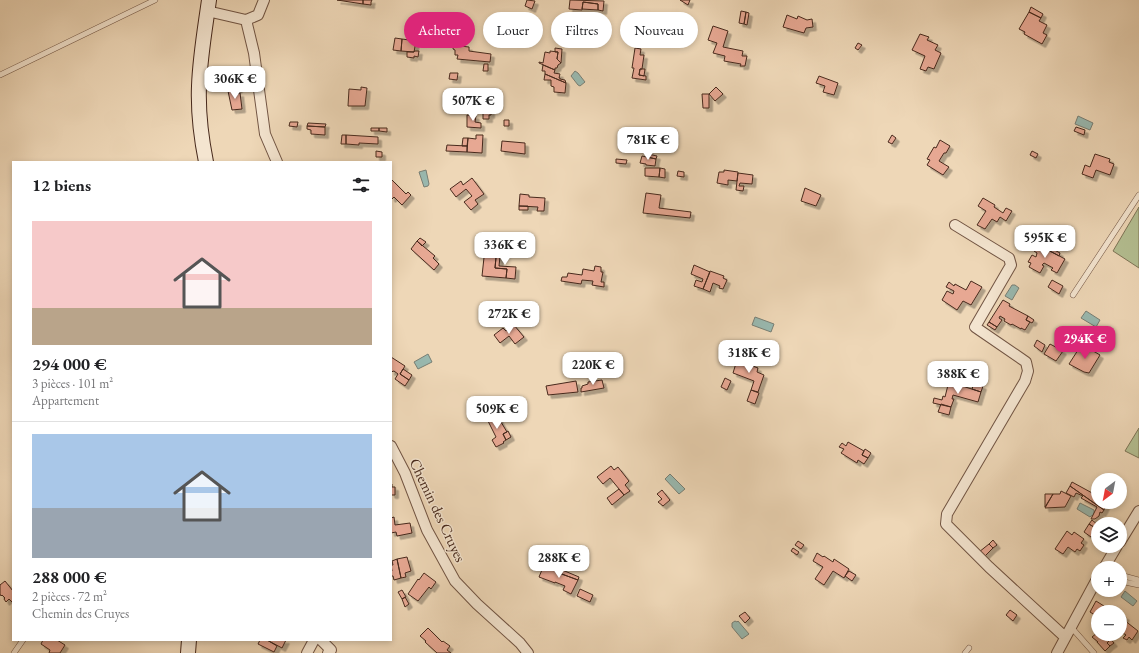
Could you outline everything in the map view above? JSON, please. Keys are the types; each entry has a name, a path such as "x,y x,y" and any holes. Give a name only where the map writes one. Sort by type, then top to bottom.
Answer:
{"main road":[{"path":"206,161 201,135 199,96 201,54 208,6"},
{"path":"188,653 189,641"}],"street":[{"path":"208,6 246,20 258,15 264,0"},
{"path":"246,20 254,53 265,134 277,161"},
{"path":"955,225 1009,258 1011,265 975,327 1026,362 1028,371 1025,381 946,514 946,524 989,567 1065,637"},
{"name":"Chemin des Cruyes","path":"392,448 405,473 427,530 455,581 477,604 520,643 528,653"},
{"path":"1127,531 1139,511"},
{"path":"1057,653 1091,590"},
{"path":"307,653 313,641"},
{"path":"322,641 331,650 328,653"}],"lane":[{"path":"0,75 156,0"},
{"path":"1073,295 1139,196"},
{"path":"1127,577 1139,580"},
{"path":"1127,582 1139,585"},
{"path":"1070,627 1094,653"},
{"path":"14,653 22,641"},
{"path":"965,653 969,648"}],"green space":[{"path":"1139,207 1139,268 1113,251"},
{"path":"1139,428 1139,458 1125,451"}],"water":[{"path":"575,71 585,82 580,86 571,76"},
{"path":"1078,116 1093,123 1090,130 1075,124"},
{"path":"426,170 429,184 428,186 424,187 419,172"},
{"path":"1012,285 1019,288 1012,300 1005,296"},
{"path":"1086,311 1100,320 1096,327 1081,318"},
{"path":"755,317 774,324 771,332 752,325"},
{"path":"428,354 432,362 418,369 414,362"},
{"path":"670,474 685,489 679,494 665,479"},
{"path":"1080,503 1094,510 1094,515 1090,517 1077,509"},
{"path":"1127,593 1137,601 1133,606 1121,597 1127,597"},
{"path":"738,621 749,634 742,639 732,627 732,623"}],"building":[{"path":"337,0 363,0 363,4"},
{"path":"363,0 372,0 371,5 363,4"},
{"path":"527,0 535,1 532,9 525,6"},
{"path":"570,0 604,1 603,11 598,10 598,4 583,2 582,10 569,9"},
{"path":"680,0 690,0 688,5"},
{"path":"583,2 598,4 598,10 582,9"},
{"path":"1031,7 1043,14 1041,18 1029,12"},
{"path":"741,11 746,12 744,24 739,23"},
{"path":"746,12 749,13 747,25 744,24"},
{"path":"1029,12 1041,18 1039,21 1047,25 1043,33 1047,35 1042,44 1024,34 1025,32 1019,29"},
{"path":"787,15 797,19 798,16 807,20 812,19 813,27 806,28 804,33 783,27"},
{"path":"713,26 728,31 723,47 743,51 742,56 747,56 745,66 724,61 725,56 713,53 717,43 708,40"},
{"path":"920,34 929,37 927,40 938,45 935,50 941,53 934,69 928,67 926,71 920,69 925,56 912,50"},
{"path":"395,38 402,39 401,51 393,50"},
{"path":"402,39 404,39 404,48 415,48 414,52 401,51"},
{"path":"858,43 862,45 858,50 855,48"},
{"path":"469,48 469,51 491,54 490,62 457,59 458,55 455,55 455,50 453,49"},
{"path":"555,48 562,49 561,63 557,59 558,52 555,52"},
{"path":"635,48 641,49 640,55 644,55 642,69 640,69 639,75 646,76 646,80 632,78 634,68 632,68"},
{"path":"419,51 418,57 407,57 407,52"},
{"path":"550,51 558,52 557,59 561,63 557,68 555,68 555,70 539,63 543,63 545,52 550,53"},
{"path":"484,64 488,64 488,71 483,71"},
{"path":"543,65 555,70 554,73 560,74 559,78 565,80 566,83 545,74 545,71 542,71"},
{"path":"239,68 240,74 237,74 236,71 234,72 233,69"},
{"path":"640,69 645,69 644,76 639,75"},
{"path":"236,71 239,89 227,91 224,75"},
{"path":"450,73 458,73 457,80 449,79"},
{"path":"545,74 566,83 565,93 554,92 554,87 551,86 551,80 544,80"},
{"path":"819,76 838,83 834,95 823,92 825,86 816,83"},
{"path":"361,87 367,88 365,106 348,106 349,89 361,90"},
{"path":"716,87 723,94 715,101 709,94"},
{"path":"236,90 237,94 240,93 242,109 232,110 228,91"},
{"path":"702,94 709,94 709,108 703,108"},
{"path":"483,110 491,111 489,119 483,119"},
{"path":"467,115 476,116 475,122 481,123 481,128 467,127"},
{"path":"504,120 509,120 509,126 504,126"},
{"path":"290,122 298,122 297,127 289,126"},
{"path":"308,123 326,124 325,127 307,126"},
{"path":"307,126 325,127 325,135 311,134 311,130 307,129"},
{"path":"1076,127 1085,130 1084,135 1074,131"},
{"path":"371,128 379,128 379,131 371,131"},
{"path":"379,128 387,128 387,132 379,131"},
{"path":"342,135 346,135 346,144 341,144"},
{"path":"346,135 378,137 378,144 346,144"},
{"path":"476,135 483,135 482,153 467,152 468,138 476,139"},
{"path":"892,135 896,138 892,144 888,142"},
{"path":"463,138 468,138 467,146 462,146"},
{"path":"940,140 950,146 939,161 949,167 943,175 927,165 930,160 927,159 934,147 936,148"},
{"path":"502,141 525,143 525,154 501,151"},
{"path":"447,145 467,146 467,152 446,151"},
{"path":"376,151 382,152 382,157 376,157"},
{"path":"1032,151 1038,154 1036,158 1030,155"},
{"path":"648,154 657,156 656,159 647,157"},
{"path":"1095,154 1110,159 1109,162 1114,164 1110,175 1096,170 1093,178 1082,174 1085,165 1090,167"},
{"path":"642,156 656,159 655,166 640,163"},
{"path":"616,159 627,160 626,164 616,163"},
{"path":"645,168 660,168 659,177 645,176"},
{"path":"660,168 665,169 665,178 659,177"},
{"path":"724,170 738,172 737,181 728,180 728,185 717,183 719,172 724,172"},
{"path":"678,171 684,172 684,177 677,176"},
{"path":"738,173 753,175 752,184 740,183 739,186 744,186 743,191 736,190"},
{"path":"472,178 484,194 475,200 478,204 471,210 464,202 472,196 466,189 456,197 450,189 461,181 463,185"},
{"path":"392,180 406,194 408,192 411,195 402,205 394,197 392,199"},
{"path":"805,188 821,195 816,206 801,201"},
{"path":"646,193 661,195 659,208 691,212 690,218 643,213"},
{"path":"520,194 529,195 529,197 545,198 544,211 537,211 538,207 519,206"},
{"path":"983,198 995,205 994,207 1003,213 1006,208 1012,211 1006,221 1000,217 997,222 992,219 985,229 977,225 986,211 978,206"},
{"path":"519,206 528,206 528,210 519,210"},
{"path":"1042,234 1049,237 1046,244 1038,240"},
{"path":"420,238 426,242 422,246 417,241"},
{"path":"488,238 493,238 492,240 512,242 512,248 497,247 495,268 507,269 506,278 482,276 486,239 487,240"},
{"path":"1040,240 1050,245 1048,250 1065,259 1057,273 1051,270 1053,268 1044,263 1040,273 1029,267 1031,263 1028,262 1032,255 1036,257 1037,253 1034,251"},
{"path":"417,241 435,256 433,258 439,264 434,270 411,249"},
{"path":"497,247 501,247 499,266 516,267 515,279 506,278 507,269 495,268"},
{"path":"1049,247 1060,253 1059,256 1048,250"},
{"path":"694,265 710,272 703,289 694,286 696,280 702,282 703,279 691,274"},
{"path":"595,266 601,267 601,272 603,272 601,282 604,282 604,287 592,285 593,281 582,280 581,284 561,281 562,277 567,277 568,273 582,275 583,269 594,271"},
{"path":"710,271 724,276 723,278 727,280 723,289 719,288 720,286 713,283 710,292 703,289"},
{"path":"1052,280 1063,286 1059,294 1048,287"},
{"path":"971,281 982,287 971,305 963,301 957,310 942,300 947,291 953,294 954,291 946,287 949,282 954,286 955,284 966,290"},
{"path":"1003,300 1010,304 1009,306 1028,316 1026,320 1030,322 1025,330 1012,324 1011,325 1004,321 1005,319 1000,316 999,318 1002,320 997,327 989,322"},
{"path":"1028,316 1034,320 1032,323 1026,320"},
{"path":"989,322 997,327 995,330 987,325"},
{"path":"514,325 524,337 515,344 509,336 500,343 494,335 503,328 506,331"},
{"path":"1037,340 1045,345 1042,352 1034,346"},
{"path":"1050,344 1063,351 1056,361 1044,354"},
{"path":"1083,345 1100,355 1089,373 1069,364"},
{"path":"392,358 405,366 400,374 409,380 405,386 395,379 398,374 394,371 392,372"},
{"path":"737,360 758,368 757,372 764,375 758,392 751,390 754,381 733,373"},
{"path":"403,369 412,375 409,380 400,374"},
{"path":"725,378 731,381 727,390 721,387"},
{"path":"602,380 604,388 581,392 582,386 588,384 588,382"},
{"path":"576,381 578,392 548,395 546,386"},
{"path":"974,383 983,386 981,392 972,389"},
{"path":"956,384 981,392 978,402 953,395 952,399 954,399 951,407 933,403 934,398 942,400 943,396 945,397 948,385 955,387"},
{"path":"751,390 759,393 755,404 747,401"},
{"path":"941,404 951,407 949,415 938,412"},
{"path":"497,411 500,416 495,418 493,413"},
{"path":"493,413 495,418 498,417 507,432 503,434 506,440 503,442 504,443 496,447 492,440 496,437 486,417"},
{"path":"508,431 511,437 506,440 503,434"},
{"path":"848,442 864,451 862,455 868,458 864,464 858,460 857,463 841,453 844,449 839,447 842,443 846,446"},
{"path":"865,449 871,453 868,458 862,455"},
{"path":"611,466 614,470 618,467 629,481 625,485 630,491 624,495 610,478 603,484 597,477"},
{"path":"1072,482 1091,492 1091,501 1070,486"},
{"path":"1070,486 1091,501 1091,504 1081,498 1083,496 1076,493 1074,497 1066,493"},
{"path":"392,487 395,487 395,495 392,495"},
{"path":"619,489 624,495 612,505 607,498"},
{"path":"662,490 670,500 663,506 658,502 662,499 657,494"},
{"path":"1061,491 1071,496 1065,507 1045,508 1053,494 1060,494"},
{"path":"1045,494 1053,494 1045,507"},
{"path":"1096,509 1104,510 1102,513 1100,512 1098,517 1092,517"},
{"path":"394,517 395,525 410,523 412,533 397,536 396,532 392,533 392,518"},
{"path":"1089,524 1091,525 1091,537 1084,532"},
{"path":"1067,531 1072,535 1074,532 1084,539 1081,543 1084,545 1080,551 1077,549 1075,552 1068,547 1063,554 1055,549"},
{"path":"993,540 997,545 993,548 989,544"},
{"path":"798,541 804,545 801,549 795,545"},
{"path":"989,544 993,548 984,557 979,552"},
{"path":"793,548 799,552 797,555 791,551"},
{"path":"817,553 833,562 834,559 849,569 844,578 833,571 824,585 815,579 823,567 813,561"},
{"path":"407,557 411,571 405,573 406,577 401,578 397,559"},
{"path":"397,559 401,578 394,580 392,576 392,561"},
{"path":"544,565 560,572 559,573 578,580 571,594 563,590 565,586 539,577"},
{"path":"560,569 579,577 578,580 559,573"},
{"path":"849,571 856,575 852,581 845,576"},
{"path":"424,573 436,582 431,589 429,587 418,601 408,594"},
{"path":"5,581 12,590 12,602 9,599 6,602 4,599 5,598 2,595 1,596 0,585"},
{"path":"580,589 593,595 590,602 577,596"},
{"path":"402,590 406,597 402,599 398,592"},
{"path":"405,597 409,604 405,607 402,599"},
{"path":"1096,601 1102,605 1094,605"},
{"path":"1010,610 1017,615 1013,621 1006,615"},
{"path":"745,612 750,618 745,623 739,616"},
{"path":"1127,622 1138,631 1132,640 1129,637 1127,640"},
{"path":"428,628 442,642 443,641 450,646 447,650 451,653 437,653 425,642 426,641 420,636"},
{"path":"42,641 59,641 65,645 60,653 49,653 50,650 41,644"},
{"path":"260,641 269,641 277,646 274,652 258,644"},
{"path":"269,641 286,641 282,648"},
{"path":"1097,641 1109,641 1107,643 1110,646 1105,651"},
{"path":"1112,641 1114,643 1110,646 1107,643"}]}
